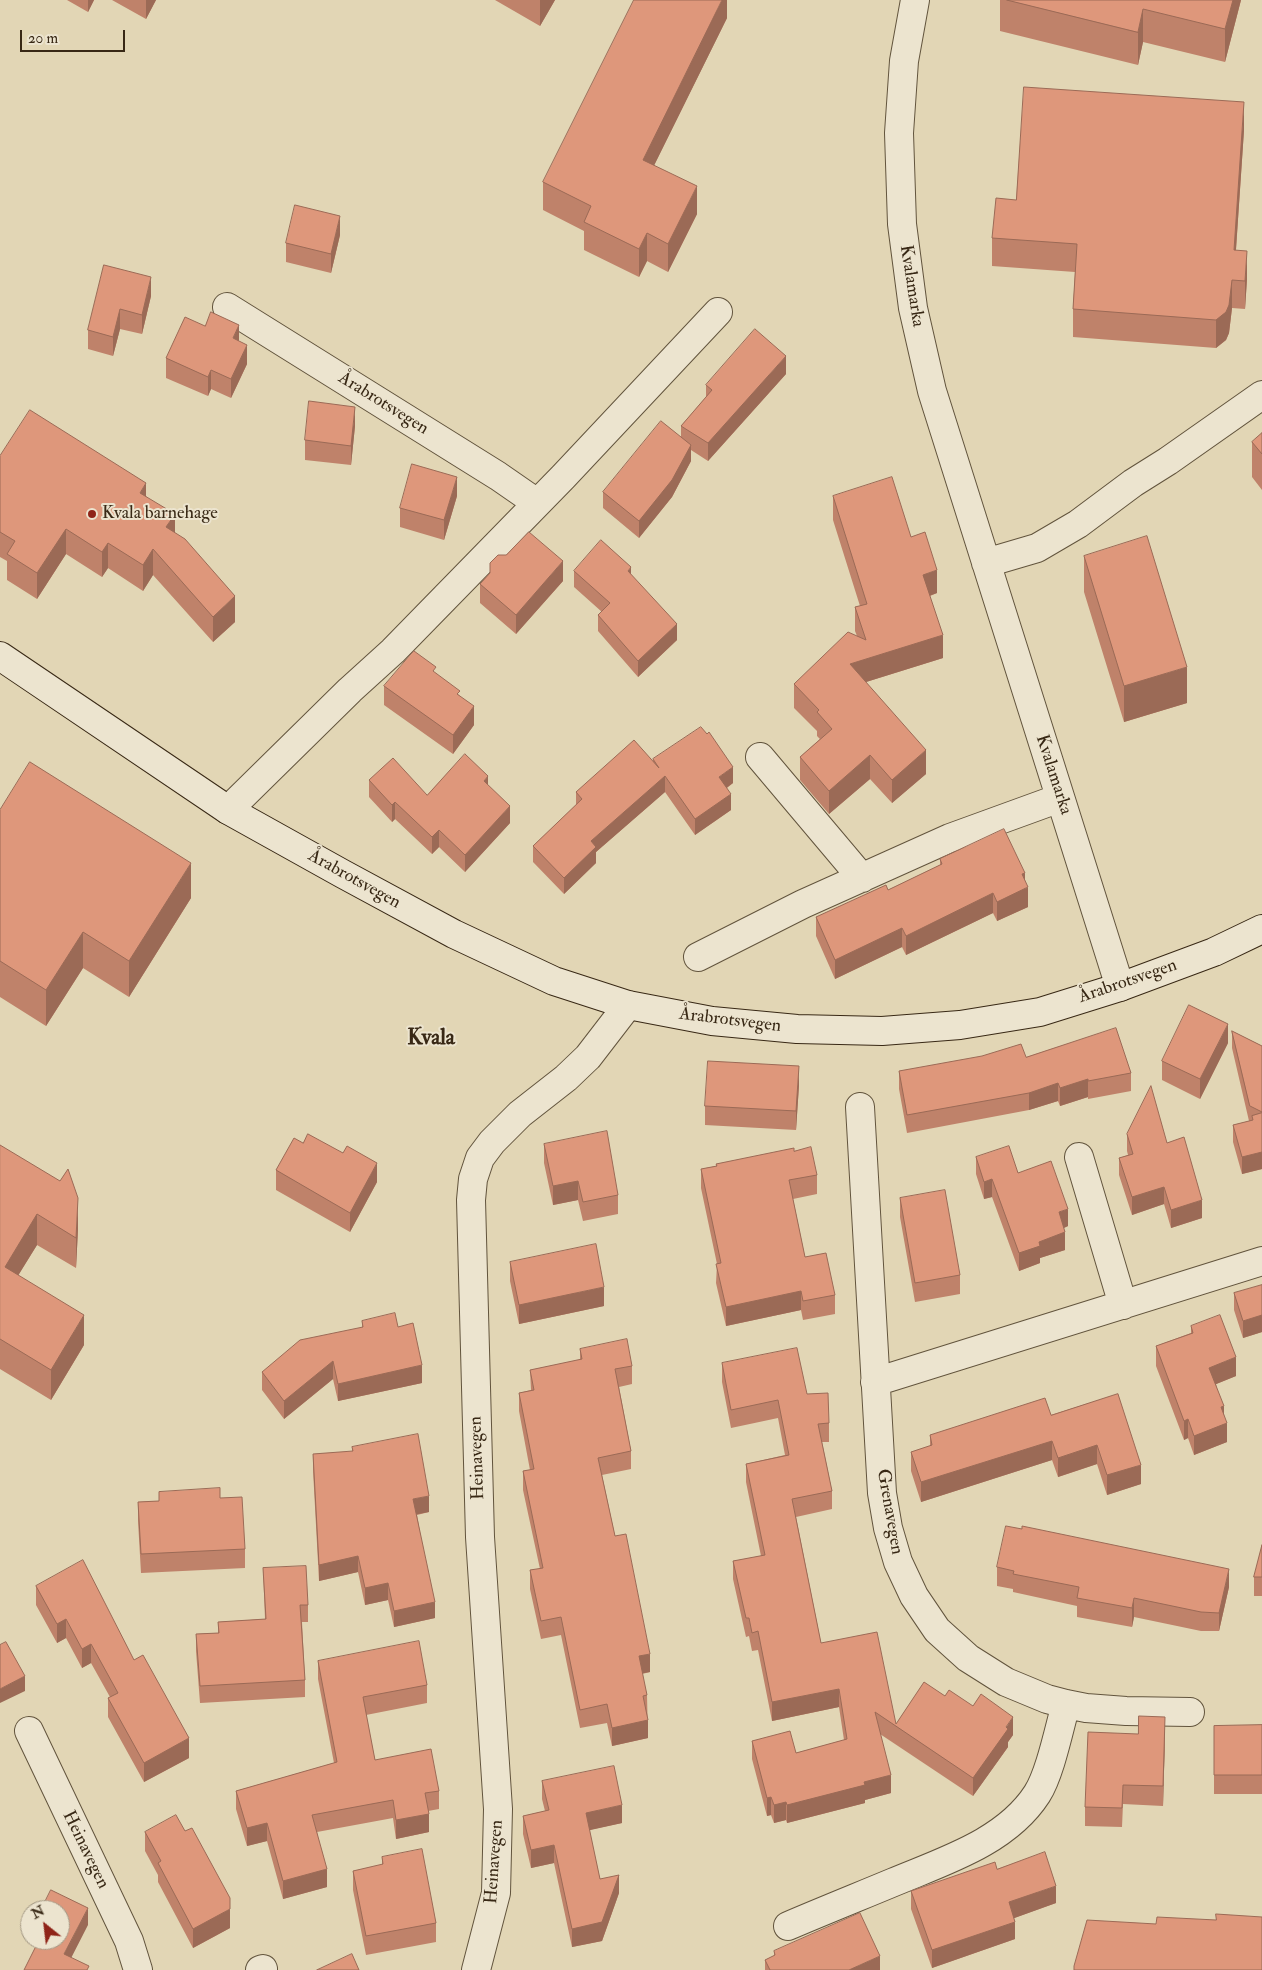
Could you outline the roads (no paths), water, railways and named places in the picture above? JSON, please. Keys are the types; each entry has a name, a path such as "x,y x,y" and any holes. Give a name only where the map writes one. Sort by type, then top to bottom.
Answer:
{"street":[{"name":"Kvalamarka","path":"915,0 904,61 898,133 903,230 913,308 932,391 1120,987"},
{"name":"Årabrotsvegen","path":"227,307 538,503"},
{"path":"228,810 350,690 393,651 538,503 718,312"},
{"path":"986,563 1037,548 1078,524 1262,395"},
{"name":"Årabrotsvegen","path":"0,656 228,810 454,934 554,981 628,1005 712,1021 797,1029 882,1031 960,1025 1040,1012 1120,987 1214,952 1262,929"},
{"path":"760,756 862,878"},
{"path":"698,957 803,904 950,838 1060,798"},
{"name":"Heinavegen","path":"484,1968 496,1893 498,1809 480,1537 471,1219 473,1179 480,1158 492,1142 520,1114 566,1078 588,1057 628,1005"},
{"name":"Grenavegen","path":"860,1107 882,1493 898,1562 914,1596 937,1630 968,1658 1006,1682 1047,1699 1086,1708 1190,1712"},
{"path":"1079,1157 1123,1304"},
{"path":"875,1382 1262,1261"},
{"path":"788,1926 948,1860 992,1838 1017,1818 1038,1794 1050,1762 1066,1704"},
{"name":"Heinavegen","path":"29,1730 129,1941 138,1970"}],"place":[{"name":"Kvala barnehage","path":"92,514"}],"district":[{"name":"Kvala","path":"431,1039"}]}
